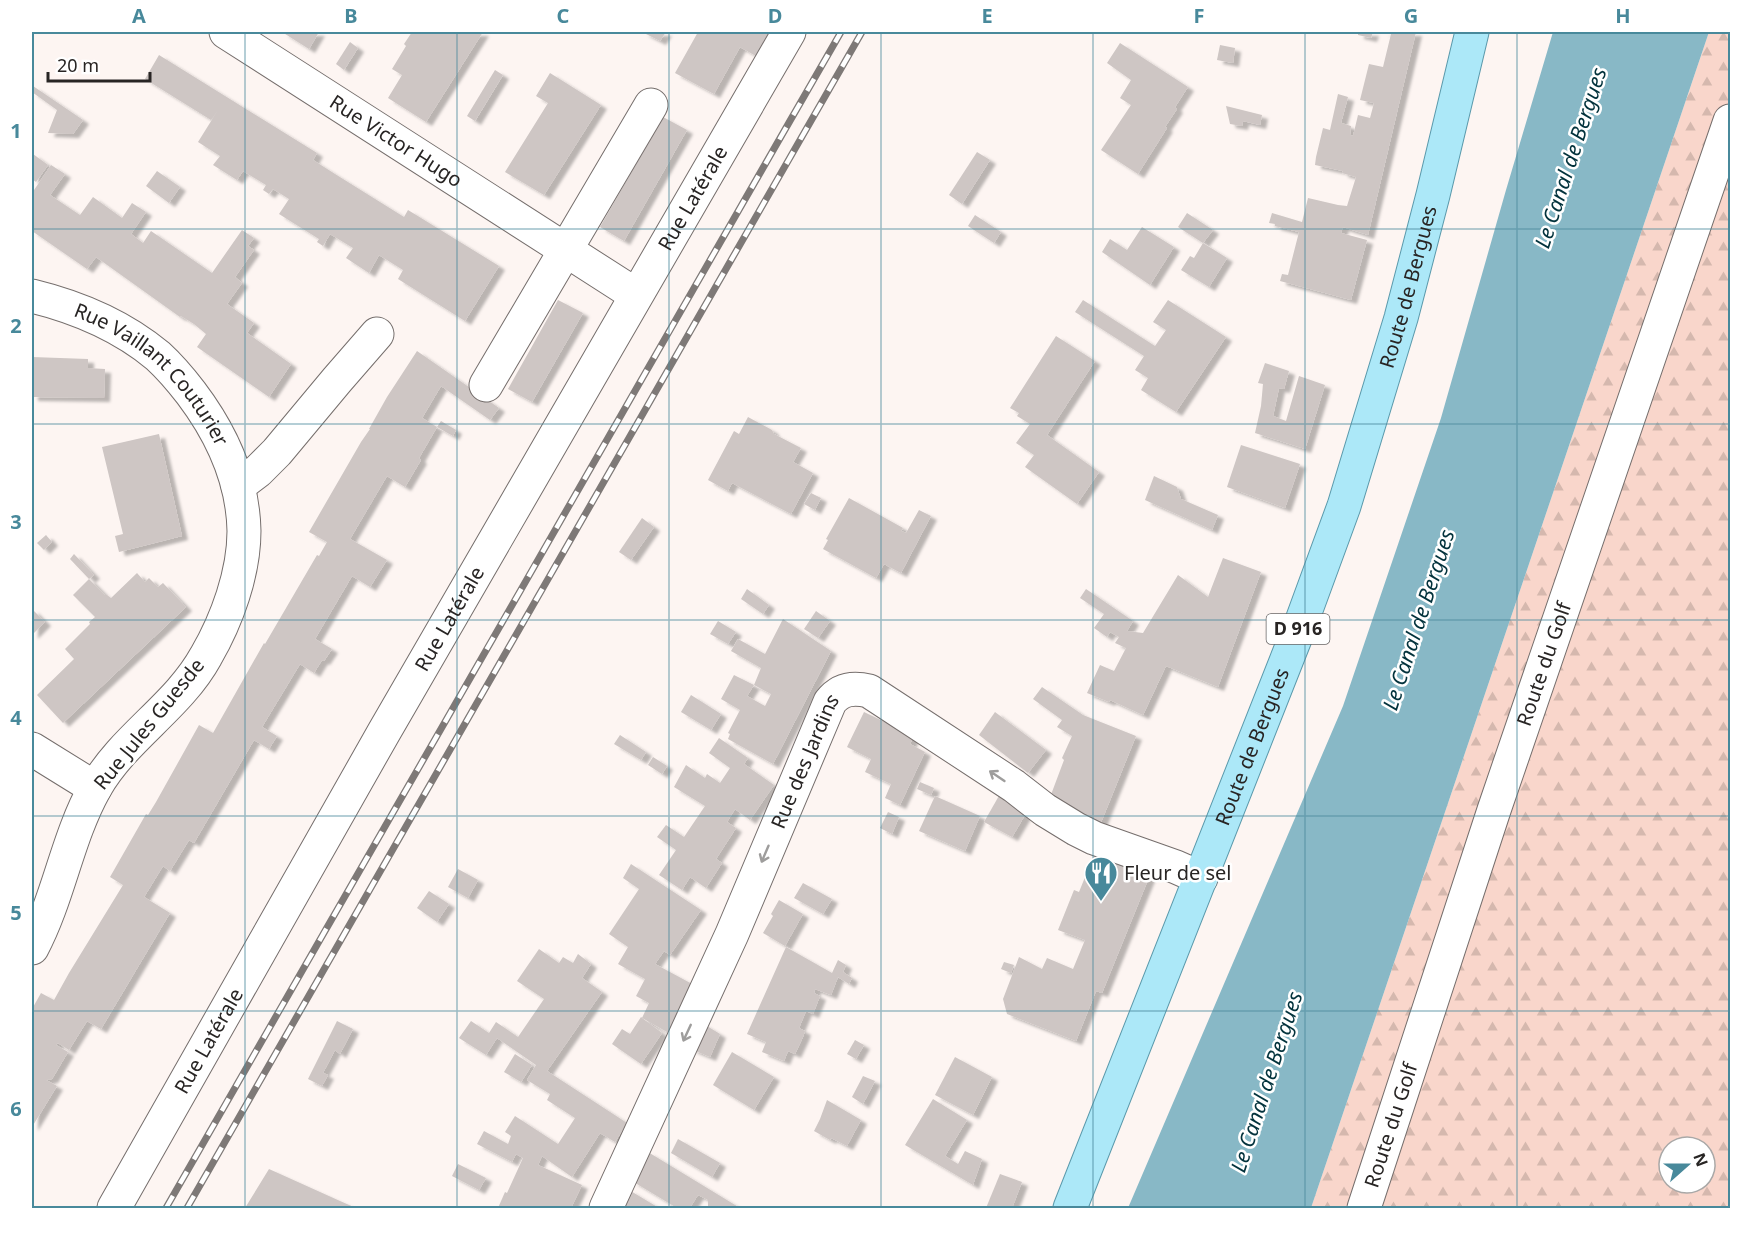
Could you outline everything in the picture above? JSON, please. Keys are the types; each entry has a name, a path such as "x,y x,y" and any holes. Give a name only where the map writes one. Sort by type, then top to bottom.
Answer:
{"main road":[{"name":"Route de Bergues","path":"1070,1209 1300,626 1354,473 1401,318 1436,185 1472,32"}],"street":[{"name":"Rue Victor Hugo","path":"226,32 636,295"},
{"name":"Rue Latérale","path":"114,1209 384,732 789,32"},
{"path":"486,385 651,105"},
{"name":"Route du Golf","path":"1364,1209 1494,810 1731,121"},
{"name":"Rue Vaillant Couturier","path":"32,296 83,312 102,321 158,357 175,373 217,431 234,468 238,486"},
{"path":"238,486 278,452 377,334"},
{"name":"Rue Jules Guesde","path":"32,948 49,909 75,832 95,788 114,761 183,690 215,639 224,619 242,552 244,531 238,486"},
{"name":"Rue des Jardins","path":"606,1209 728,943 821,724 834,697 840,693 851,689 862,689 873,693 1014,786 1045,810 1094,838 1201,878"},
{"path":"32,749 95,788"}],"green space":[{"path":"1709,32 1730,32 1730,1208 1311,1208"}],"water":[{"name":"Le Canal de Bergues","path":"1553,32 1709,32 1311,1208 1128,1208 1343,706 1441,418"}],"building":[{"path":"282,32 319,32 309,49"},
{"path":"412,32 483,32 426,122 388,98 402,75 392,69"},
{"path":"642,32 666,32 660,41"},
{"path":"698,32 770,32 756,56 740,47 714,94 675,73"},
{"path":"1358,32 1373,32 1371,38 1358,35"},
{"path":"1382,32 1416,32 1368,235 1343,227 1341,233 1367,240 1351,300 1280,281 1282,274 1288,275 1299,232 1269,223 1272,213 1302,222 1308,198 1347,206 1356,177 1342,173 1343,171 1315,165 1316,157 1323,128 1330,130 1338,94 1348,97 1341,123 1351,126 1350,135 1353,136 1358,115 1370,118 1374,103 1360,100 1369,64 1383,67 1391,34"},
{"path":"350,42 358,48 344,70 336,64"},
{"path":"1120,43 1188,87 1175,107 1177,109 1165,127 1167,128 1138,174 1101,150 1131,105 1120,98 1131,80 1107,63"},
{"path":"1220,45 1235,48 1233,63 1217,60"},
{"path":"159,55 317,153 313,160 404,217 408,210 499,266 465,321 398,279 403,270 379,255 369,273 346,258 353,248 330,234 323,246 317,242 319,239 279,214 289,199 273,189 269,194 263,190 266,185 243,171 237,180 213,165 220,156 198,142 218,110 211,120 145,79"},
{"path":"495,70 503,75 475,121 467,116"},
{"path":"550,73 601,105 544,195 505,172 548,103 536,96"},
{"path":"33,86 83,120 73,134 48,133 57,110 32,92"},
{"path":"1226,106 1262,115 1260,125 1243,121 1242,126 1230,124"},
{"path":"663,117 687,130 624,241 600,227"},
{"path":"977,152 990,160 962,204 949,195"},
{"path":"33,154 48,165 36,182 32,179"},
{"path":"51,165 65,174 50,195 80,215 93,197 122,218 132,203 146,212 131,234 143,243 151,231 212,273 242,230 254,238 248,246 254,250 235,277 242,283 227,304 254,323 247,333 291,364 269,397 197,347 206,334 194,324 180,317 96,257 87,269 32,231 32,193"},
{"path":"157,171 180,187 169,203 146,186"},
{"path":"1187,213 1213,230 1203,243 1178,227"},
{"path":"975,215 1001,232 994,243 968,226"},
{"path":"1142,227 1174,247 1150,285 1102,252 1110,239 1127,250"},
{"path":"1203,243 1227,258 1209,287 1181,270 1190,256 1194,258"},
{"path":"558,300 583,313 532,402 508,389"},
{"path":"1083,300 1155,346 1166,330 1153,322 1168,300 1226,337 1176,412 1141,390 1148,378 1135,370 1144,356 1075,312"},
{"path":"1056,336 1095,361 1047,435 1099,472 1077,504 1025,467 1034,455 1016,443 1030,424 1017,416 1019,413 1010,408"},
{"path":"417,351 499,408 490,420 441,386 422,418 437,427 405,487 387,476 350,539 387,560 370,587 352,576 315,639 332,649 314,673 300,664 262,727 277,736 269,749 254,740 194,843 189,840 170,871 163,866 144,897 170,913 101,1029 87,1021 69,1050 58,1043 56,1045 68,1052 52,1079 46,1080 57,1086 32,1127 32,1009 41,993 54,1000 123,885 110,877 199,725 213,733 264,643 317,555 319,556 327,542 309,532 387,397"},
{"path":"32,357 88,359 88,368 105,369 104,398 32,397"},
{"path":"1265,363 1289,371 1284,389 1279,388 1273,416 1286,421 1299,376 1325,385 1305,449 1255,433 1263,384 1258,383"},
{"path":"748,417 801,448 793,462 813,473 791,514 732,483 728,491 708,480 734,431 739,434"},
{"path":"441,421 456,430 453,436 437,427"},
{"path":"159,434 182,536 119,552 115,536 123,534 102,447"},
{"path":"1241,445 1300,464 1285,508 1227,487"},
{"path":"1154,476 1177,487 1181,499 1218,515 1212,530 1145,500"},
{"path":"811,493 821,498 815,510 804,504"},
{"path":"849,498 903,528 901,531 906,533 919,510 931,516 901,573 884,564 876,578 823,549 828,540 826,539"},
{"path":"642,518 654,527 631,560 619,552"},
{"path":"46,535 52,542 44,550 37,543"},
{"path":"74,554 94,575 89,579 70,559"},
{"path":"1223,558 1261,572 1218,687 1166,666 1143,715 1110,700 1109,702 1087,693 1100,665 1114,671 1126,648 1115,643 1119,637 1110,632 1107,637 1094,628 1104,614 1080,598 1086,589 1133,621 1127,631 1143,633 1178,575 1208,597"},
{"path":"137,573 145,582 149,578 158,587 163,583 186,607 63,723 37,695 74,659 65,649 95,617 73,595 89,579 111,598"},
{"path":"747,589 769,605 763,614 741,599"},
{"path":"32,609 45,622 32,635"},
{"path":"816,611 830,621 818,638 804,629"},
{"path":"783,619 831,651 773,764 728,739 730,734 728,733 740,710 721,699 734,675 754,685 761,668 731,651 738,639 765,654","holes":["754,685 771,694 765,706 747,696"]},
{"path":"718,621 736,632 728,644 710,634"},
{"path":"1042,687 1083,715 1136,736 1098,830 1049,800 1064,760 1062,758 1072,736 1057,727 1062,720 1033,699"},
{"path":"691,695 721,714 711,730 681,712"},
{"path":"864,712 914,736 910,744 925,752 900,805 885,798 891,784 865,772 871,759 847,747"},
{"path":"995,712 1046,750 1028,773 979,735"},
{"path":"620,735 646,752 641,760 614,744"},
{"path":"719,738 748,758 744,764 774,785 750,820 735,809 727,822 736,828 716,859 722,863 706,888 690,877 682,890 659,875 676,850 657,837 666,825 684,837 705,806 674,787 686,765 705,778 707,774 720,783 730,768 709,753"},
{"path":"653,757 667,766 662,774 648,765"},
{"path":"920,782 934,788 931,795 917,789"},
{"path":"1000,794 1028,810 1012,837 984,822"},
{"path":"935,796 980,816 965,851 919,831"},
{"path":"888,812 899,817 892,834 880,828"},
{"path":"1096,850 1152,870 1102,993 1096,991 1076,1041 1007,1014 1003,999 1019,957 1042,969 1047,958 1073,969 1085,940 1058,930 1074,890 1079,892"},
{"path":"631,864 701,910 670,955 664,951 655,964 694,985 669,1033 642,1018 649,1003 636,996 645,979 618,964 628,947 609,934 639,889 623,878"},
{"path":"458,869 478,880 468,898 448,887"},
{"path":"803,883 832,899 823,914 794,898"},
{"path":"429,891 449,904 437,922 417,908"},
{"path":"779,900 803,914 785,946 763,933"},
{"path":"786,947 832,973 838,960 846,965 843,972 852,978 849,984 838,977 831,995 815,989 814,993 820,996 813,1014 806,1011 799,1028 805,1031 803,1037 795,1054 788,1051 784,1061 762,1052 766,1042 747,1034"},
{"path":"539,949 559,963 563,957 573,963 578,954 591,964 582,978 602,992 547,1071 627,1123 615,1142 600,1133 572,1177 542,1156 538,1165 582,1185 571,1208 498,1208 523,1158 516,1154 512,1162 477,1144 484,1131 508,1144 511,1136 505,1132 515,1116 558,1144 575,1118 547,1100 550,1094 527,1080 536,1065 497,1038 486,1055 459,1038 471,1021 489,1033 496,1022 518,1037 544,999 517,981"},
{"path":"1004,962 1014,965 1011,973 1001,969"},
{"path":"641,1017 662,1033 641,1064 612,1044 622,1029 630,1034"},
{"path":"337,1021 353,1029 340,1054 335,1050 323,1073 328,1075 322,1086 308,1079"},
{"path":"702,1023 720,1034 710,1057 691,1049"},
{"path":"855,1040 864,1045 856,1059 847,1054"},
{"path":"732,1052 774,1077 754,1110 713,1085"},
{"path":"515,1054 532,1065 521,1082 504,1072"},
{"path":"955,1057 992,1077 973,1115 935,1095"},
{"path":"863,1076 875,1081 863,1104 852,1097"},
{"path":"933,1099 967,1120 945,1156 958,1164 965,1151 982,1159 973,1185 905,1145"},
{"path":"827,1100 861,1120 847,1146 814,1131"},
{"path":"678,1139 720,1163 712,1177 671,1153"},
{"path":"648,1152 740,1208 712,1208 708,1206 708,1200 698,1195 691,1206 695,1208 677,1208 632,1181"},
{"path":"458,1164 486,1178 479,1190 452,1176"},
{"path":"269,1169 340,1201 356,1208 245,1208"},
{"path":"1000,1174 1022,1182 1012,1208 986,1208"},
{"path":"629,1190 659,1208 621,1208"}],"railway":[{"path":"166,1208 841,32"},
{"path":"187,1208 862,32"}],"place":[{"name":"Fleur de sel","path":"1101,902"}]}
